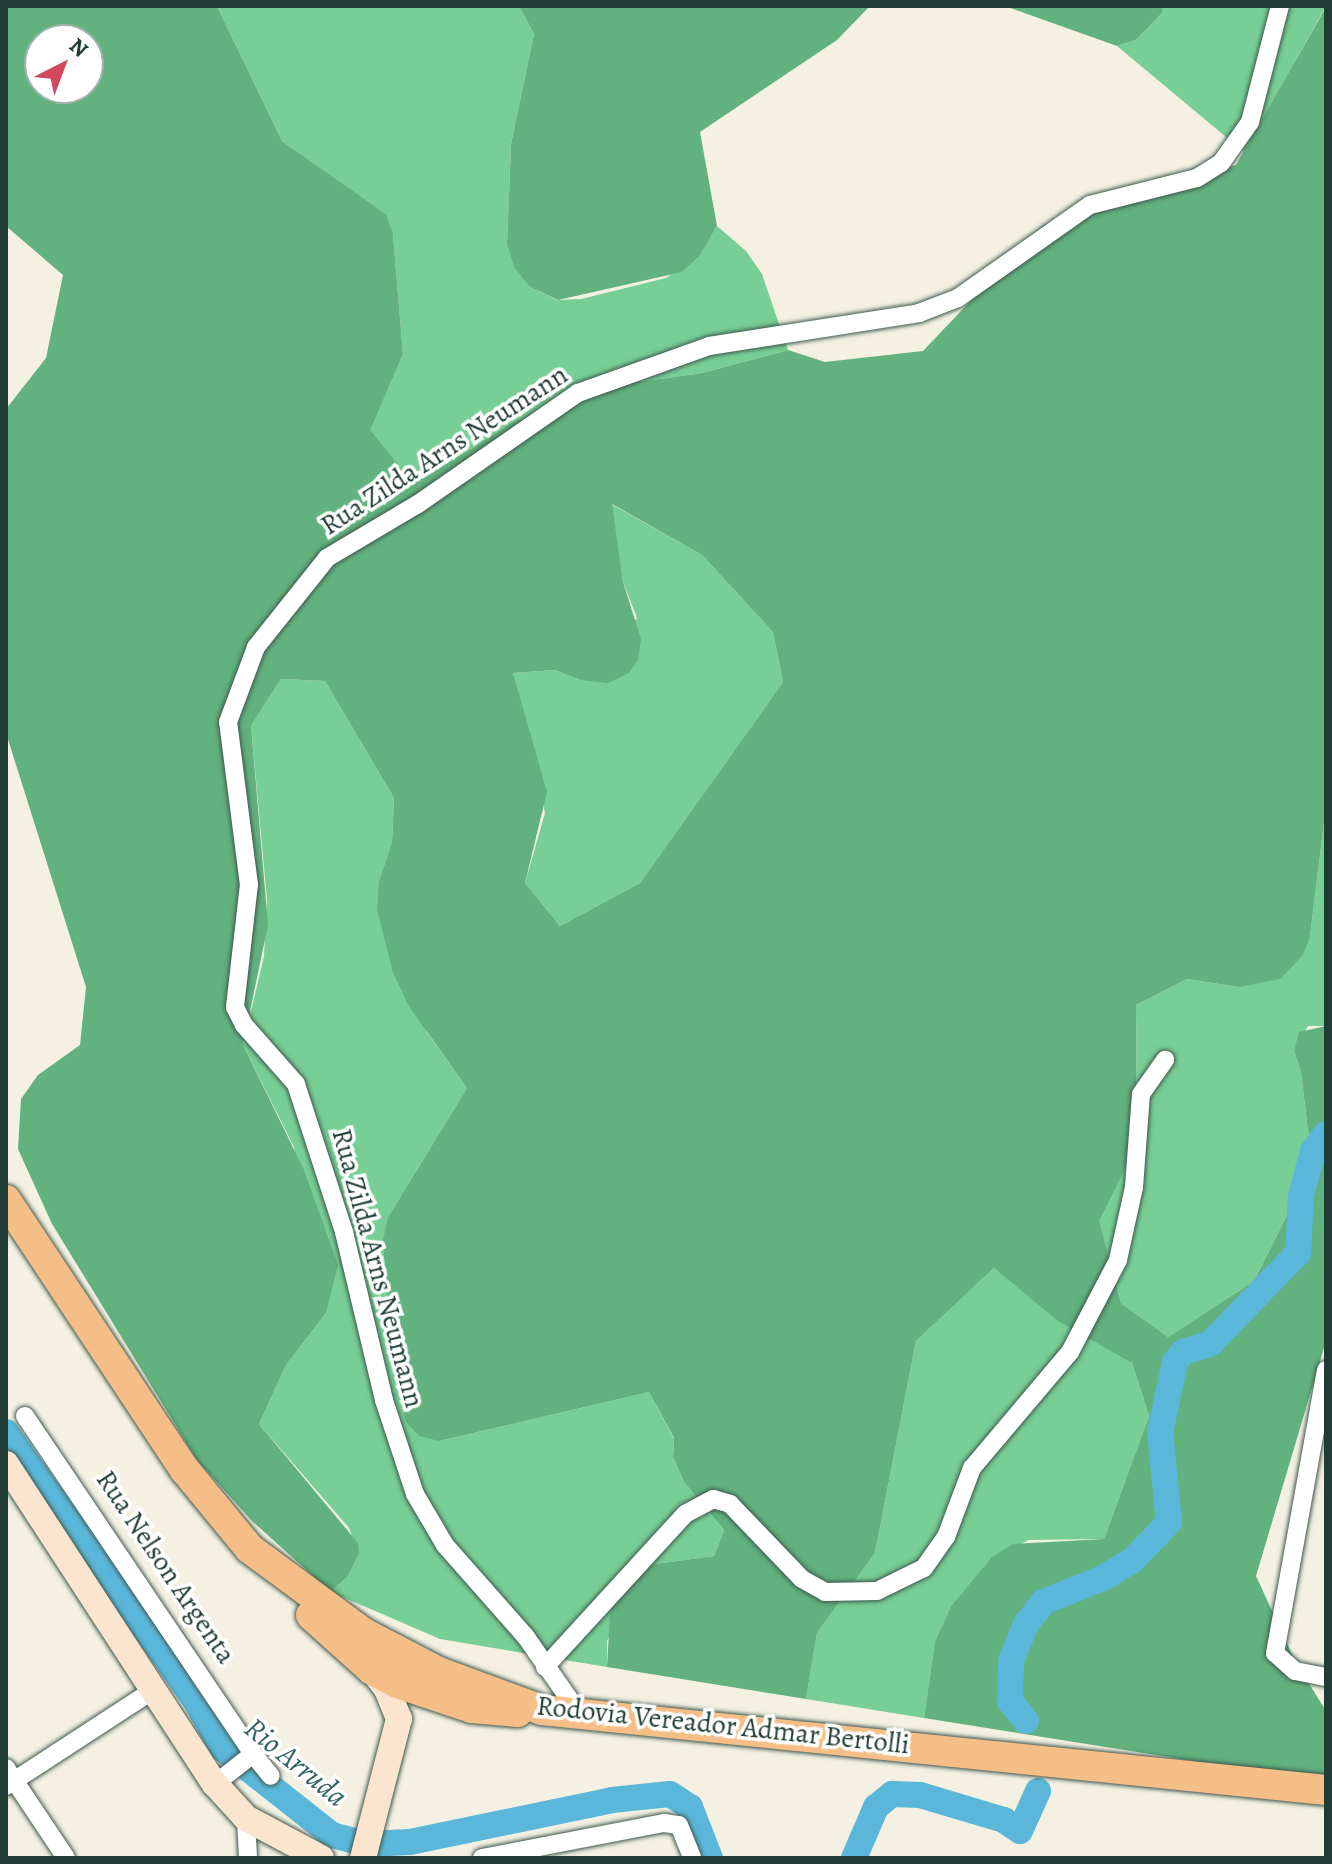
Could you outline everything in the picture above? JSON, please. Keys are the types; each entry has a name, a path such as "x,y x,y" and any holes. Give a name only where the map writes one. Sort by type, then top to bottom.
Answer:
{"highway":[{"name":"Rodovia Vereador Admar Bertolli","path":"6,1200 185,1470 250,1549 364,1633 439,1672 542,1710 1326,1790"},
{"path":"250,1549 291,1596 372,1670 428,1696 472,1708 542,1710"}],"main road":[{"path":"6,1464 215,1784 246,1818 321,1858"},
{"path":"363,1858 399,1719 387,1689 372,1670"},
{"path":"399,1719 428,1696"}],"street":[{"name":"Rua Zilda Arns Neumann","path":"579,1713 445,1545 415,1494 384,1400 344,1232 296,1084 244,1025 235,1007 249,885 228,722 256,647 327,558 418,504 578,393 709,346 919,313 958,298 1090,205 1197,178 1221,163 1250,122 1280,6"},
{"path":"545,1667 685,1514 713,1499 730,1504 802,1579 825,1592 877,1591 924,1568 946,1537 972,1468 1070,1352 1118,1260 1134,1187 1141,1094 1165,1060"},
{"path":"1326,1370 1275,1653 1295,1671 1326,1677"},
{"name":"Rua Nelson Argenta","path":"25,1416 253,1754 271,1776"},
{"path":"66,1858 9,1778 153,1690"},
{"path":"215,1784 253,1754"},
{"path":"246,1818 248,1858"},
{"path":"482,1858 664,1823 679,1825 692,1858"}],"green space":[{"path":"6,6 217,6 282,141 386,215 393,234 403,354 370,430 410,479 466,452 511,423 611,386 702,373 788,350 825,362 923,351 979,292 996,266 1044,225 1236,165 1326,7 1326,807 1310,936 1303,955 1280,979 1239,987 1187,979 1136,1005 1137,1145 1099,1221 1121,1303 1168,1337 1254,1281 1312,1165 1301,1072 1294,1051 1299,1032 1326,1026 1326,1341 1256,1576 1295,1661 1326,1711 1326,1782 924,1718 935,1641 951,1606 992,1557 1013,1544 1104,1539 1149,1416 1132,1363 1058,1321 994,1268 916,1341 875,1553 817,1633 806,1699 607,1667 610,1613 618,1590 648,1565 714,1556 724,1530 684,1482 673,1457 674,1438 649,1392 439,1441 419,1436 406,1422 394,1378 383,1240 388,1217 467,1088 410,1008 393,973 377,910 379,881 392,842 394,798 325,681 281,679 251,726 268,925 243,1045 304,1170 338,1265 326,1313 286,1365 259,1424 358,1543 359,1554 348,1576 331,1592 252,1521 197,1460 52,1224 18,1149 21,1099 38,1075 80,1045 86,987 6,733 6,409 46,358 63,275 6,226","holes":["612,504 702,555 773,632 783,682 640,883 560,926 525,883 547,792 513,673 555,670 580,680 608,683 629,673 638,660 641,639 623,582"]},
{"path":"217,6 519,6 534,34 511,144 507,244 515,267 530,287 557,300 581,299 666,278 701,254 717,226 746,251 762,274 788,350 702,373 611,386 511,423 466,452 409,479 369,430 403,354 393,234 372,204 282,141"},
{"path":"519,6 870,6 837,40 700,132 717,226 701,254 682,272 558,300 530,287 514,267 507,244 511,144 534,34"},
{"path":"1005,6 1162,6 1162,13 1136,40 1117,46"},
{"path":"1162,6 1326,6 1244,152 1117,46 1136,40 1162,13"},
{"path":"611,504 702,555 773,632 783,682 640,883 560,926 525,883 545,813 513,673 555,670 580,680 637,618 623,582"},
{"path":"281,679 325,681 394,798 392,842 379,881 426,1031 467,1088 388,1217 394,1378 439,1441 649,1392 674,1439 673,1457 684,1482 724,1530 714,1556 648,1565 607,1641 607,1667 440,1639 331,1592 348,1576 359,1554 349,1528 259,1424 286,1365 326,1313 294,1147 243,1045 264,956 267,900 251,726"},
{"path":"1326,807 1326,1026 1308,1026 1294,1051 1301,1072 1312,1165 1254,1281 1168,1337 1121,1303 1098,1221 1137,1145 1136,1005 1187,979 1239,987 1310,936"},
{"path":"994,1268 1132,1363 1149,1416 1104,1539 1029,1540 992,1558 951,1606 935,1641 924,1718 806,1699 817,1633 875,1553 916,1341"}],"waterway":[{"name":"Rio Arruda","path":"1026,1721 1010,1701 1011,1661 1026,1624 1043,1602 1103,1578 1133,1560 1169,1522 1160,1432 1175,1362 1183,1352 1210,1344 1298,1253 1301,1196 1313,1151 1326,1134"},
{"name":"Rio Arruda","path":"6,1432 195,1700 223,1749 332,1835 366,1844 410,1842 612,1800 670,1794 690,1807 710,1858"},
{"name":"Rio Arruda","path":"854,1858 876,1807 892,1794 920,1795 1004,1820 1020,1831 1038,1791"}]}
